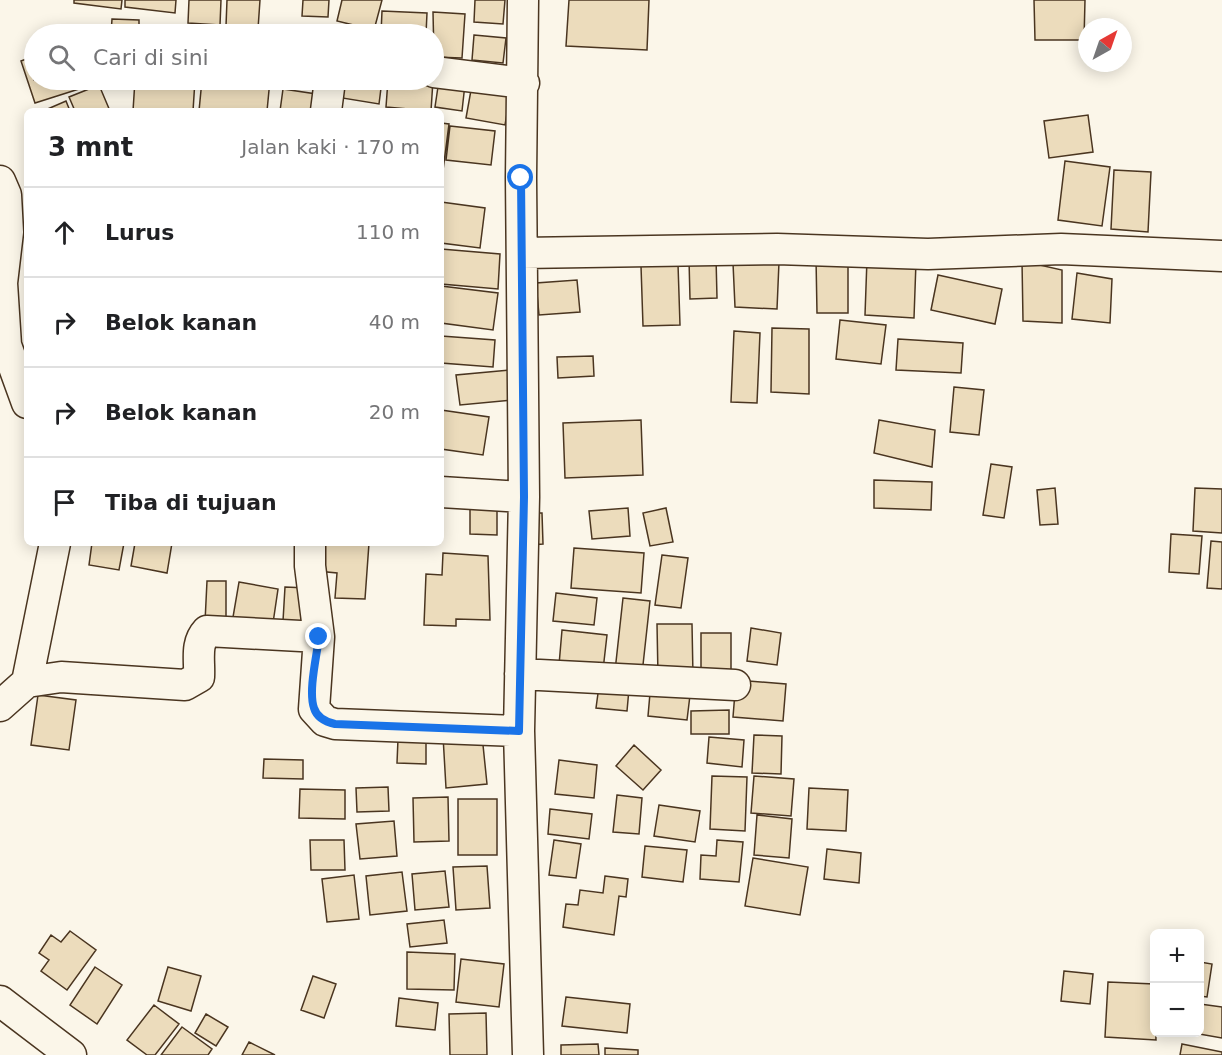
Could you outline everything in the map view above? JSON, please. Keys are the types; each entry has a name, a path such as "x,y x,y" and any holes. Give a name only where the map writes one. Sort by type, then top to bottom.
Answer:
{"street":[{"path":"523,0 524,497 519,731 528,1055"},
{"path":"444,73 524,83"},
{"path":"326,108 329,90"},
{"path":"0,181 6,195 8,232 2,283 6,345 24,395"},
{"path":"522,253 777,249 928,254 1061,249 1222,256"},
{"path":"444,492 524,497"},
{"path":"27,682 54,546"},
{"path":"310,546 309,566 319,637 313,697 314,709 325,721 335,724 519,731"},
{"path":"0,706 27,682 61,677 184,685 199,677 198,646 201,637 207,631 319,637"},
{"path":"520,674 735,685"},
{"path":"0,1001 71,1055"}],"building":[{"path":"74,0 122,0 121,9 74,3"},
{"path":"125,0 176,0 175,13 125,7"},
{"path":"189,0 221,0 220,24 188,23"},
{"path":"227,0 260,0 258,24 226,24"},
{"path":"303,0 329,0 328,17 302,16"},
{"path":"342,0 382,0 376,24 349,24 337,21"},
{"path":"475,0 505,0 503,24 474,22"},
{"path":"569,0 649,0 647,50 566,46"},
{"path":"1034,0 1085,0 1085,18 1078,18 1078,40 1035,40"},
{"path":"382,11 427,13 426,24 381,24"},
{"path":"433,12 465,14 462,58 444,57 444,24 433,24"},
{"path":"112,19 139,20 139,24 112,24"},
{"path":"474,35 506,38 503,63 472,60"},
{"path":"444,81 465,84 462,111 435,107 438,90 444,90"},
{"path":"31,90 76,90 35,103"},
{"path":"86,90 101,90 109,108 74,108 69,97"},
{"path":"134,90 194,90 193,108 133,108"},
{"path":"201,90 269,90 267,108 199,108"},
{"path":"283,90 323,95 321,108 280,108"},
{"path":"337,90 381,90 379,104 336,97"},
{"path":"387,90 432,90 431,108 386,107"},
{"path":"471,90 510,97 505,125 466,118"},
{"path":"66,101 69,108 50,108"},
{"path":"1088,115 1093,152 1049,158 1044,121"},
{"path":"444,123 449,124 444,163"},
{"path":"450,126 495,131 491,165 446,160"},
{"path":"1065,161 1110,167 1102,226 1058,220"},
{"path":"1114,170 1151,172 1148,232 1111,229"},
{"path":"444,202 485,208 480,248 444,243"},
{"path":"444,249 500,254 498,289 444,284"},
{"path":"716,257 717,298 690,299 689,259"},
{"path":"816,258 848,258 848,313 817,313"},
{"path":"867,259 916,262 914,318 865,315"},
{"path":"1022,261 1062,270 1062,323 1023,321"},
{"path":"779,262 777,309 735,307 733,263"},
{"path":"678,264 680,325 643,326 641,266"},
{"path":"1077,273 1112,279 1110,323 1072,319"},
{"path":"938,275 1002,289 995,324 931,310"},
{"path":"577,280 580,312 539,315 536,283"},
{"path":"444,286 498,293 493,330 444,323"},
{"path":"840,320 886,325 881,364 836,359"},
{"path":"772,328 809,329 809,394 771,392"},
{"path":"734,331 760,333 757,403 731,402"},
{"path":"444,336 495,340 493,367 444,363"},
{"path":"898,339 963,343 961,373 896,370"},
{"path":"593,356 594,376 558,378 557,357"},
{"path":"520,369 523,399 460,405 456,375"},
{"path":"954,387 984,390 979,435 950,432"},
{"path":"444,410 489,417 483,455 444,449"},
{"path":"641,420 643,475 565,478 563,423"},
{"path":"879,420 935,430 932,467 874,453"},
{"path":"991,464 1012,467 1004,518 983,515"},
{"path":"874,480 932,482 931,510 874,508"},
{"path":"1055,488 1058,524 1040,525 1037,490"},
{"path":"1195,488 1222,489 1222,533 1193,531"},
{"path":"470,501 497,502 497,535 470,534"},
{"path":"628,508 630,536 592,539 589,511"},
{"path":"666,508 673,542 650,546 643,513"},
{"path":"529,513 542,513 543,544 530,545"},
{"path":"1171,534 1202,536 1199,574 1169,572"},
{"path":"1211,541 1222,542 1222,589 1207,588"},
{"path":"92,546 123,546 119,570 89,565"},
{"path":"134,546 172,546 167,573 131,566"},
{"path":"319,546 369,546 365,599 335,598 337,573 317,571"},
{"path":"574,548 644,553 641,593 571,588"},
{"path":"443,553 488,556 490,620 456,619 456,626 424,625 426,574 442,575"},
{"path":"662,555 688,558 681,608 655,605"},
{"path":"207,581 226,581 226,622 205,622"},
{"path":"239,582 278,589 273,623 233,617"},
{"path":"285,587 307,588 305,622 283,621"},
{"path":"556,593 597,598 594,625 553,621"},
{"path":"623,598 650,601 642,674 615,671"},
{"path":"657,624 692,624 693,676 658,676"},
{"path":"751,628 781,633 777,665 747,661"},
{"path":"562,630 607,635 603,670 559,665"},
{"path":"701,633 731,633 731,673 701,673"},
{"path":"736,680 786,684 783,721 733,717"},
{"path":"651,682 691,687 687,720 648,716"},
{"path":"599,686 629,689 627,711 596,708"},
{"path":"38,695 76,700 69,750 31,745"},
{"path":"729,710 729,734 691,734 691,711"},
{"path":"477,733 478,745 483,745 487,784 446,788 443,736"},
{"path":"754,735 782,736 781,774 752,773"},
{"path":"709,737 744,740 742,767 707,763"},
{"path":"398,739 426,740 426,764 397,763"},
{"path":"634,745 661,770 643,790 616,766"},
{"path":"264,759 303,760 303,779 263,778"},
{"path":"559,760 597,765 594,798 555,794"},
{"path":"712,776 747,777 745,831 710,829"},
{"path":"754,776 794,779 791,816 751,813"},
{"path":"388,787 389,811 357,812 356,788"},
{"path":"809,788 848,790 846,831 807,829"},
{"path":"300,789 345,790 345,819 299,818"},
{"path":"617,795 642,798 639,834 613,832"},
{"path":"448,797 449,841 414,842 413,798"},
{"path":"458,799 497,799 497,855 458,855"},
{"path":"659,805 700,811 695,842 654,836"},
{"path":"550,809 592,814 589,839 548,834"},
{"path":"757,815 792,819 789,858 754,855"},
{"path":"394,821 397,856 360,859 356,824"},
{"path":"310,840 344,840 345,870 311,870"},
{"path":"554,840 581,844 576,878 549,875"},
{"path":"717,840 743,842 739,882 700,879 701,855 716,856"},
{"path":"645,846 687,850 683,882 642,877"},
{"path":"827,849 861,853 859,883 824,879"},
{"path":"753,858 808,867 800,915 745,906"},
{"path":"487,866 490,908 456,910 453,867"},
{"path":"445,871 449,907 415,910 412,874"},
{"path":"402,872 407,911 370,915 366,876"},
{"path":"354,875 359,919 327,922 322,879"},
{"path":"605,876 628,879 626,897 619,896 614,935 563,927 566,904 578,905 580,890 603,893"},
{"path":"444,920 447,943 410,947 407,924"},
{"path":"70,931 96,950 67,990 41,971 49,960 39,953 51,935 61,942"},
{"path":"407,952 455,954 454,990 407,989"},
{"path":"461,959 504,964 499,1007 456,1002"},
{"path":"1204,963 1212,964 1207,997 1204,997"},
{"path":"95,967 122,985 97,1024 70,1005"},
{"path":"168,967 201,976 191,1011 158,1001"},
{"path":"1064,971 1093,974 1090,1004 1061,1001"},
{"path":"313,976 336,984 324,1018 301,1010"},
{"path":"1108,982 1150,984 1150,1037 1156,1037 1156,1040 1105,1037"},
{"path":"566,997 630,1004 627,1033 562,1026"},
{"path":"399,998 438,1003 435,1030 396,1026"},
{"path":"154,1005 179,1024 155,1055 147,1055 127,1040"},
{"path":"1204,1005 1222,1007 1222,1038 1204,1035"},
{"path":"486,1013 487,1055 450,1055 449,1014"},
{"path":"206,1014 228,1027 216,1046 195,1033"},
{"path":"182,1027 212,1049 208,1055 161,1055"},
{"path":"249,1042 275,1055 242,1055"},
{"path":"598,1044 599,1055 561,1055 561,1045"},
{"path":"1182,1044 1222,1052 1222,1055 1180,1055"},
{"path":"605,1048 638,1050 638,1055 605,1055"}],"route":[{"path":"319,637 313,697 314,709 325,721 335,724 519,731 524,497 521,178"}]}
